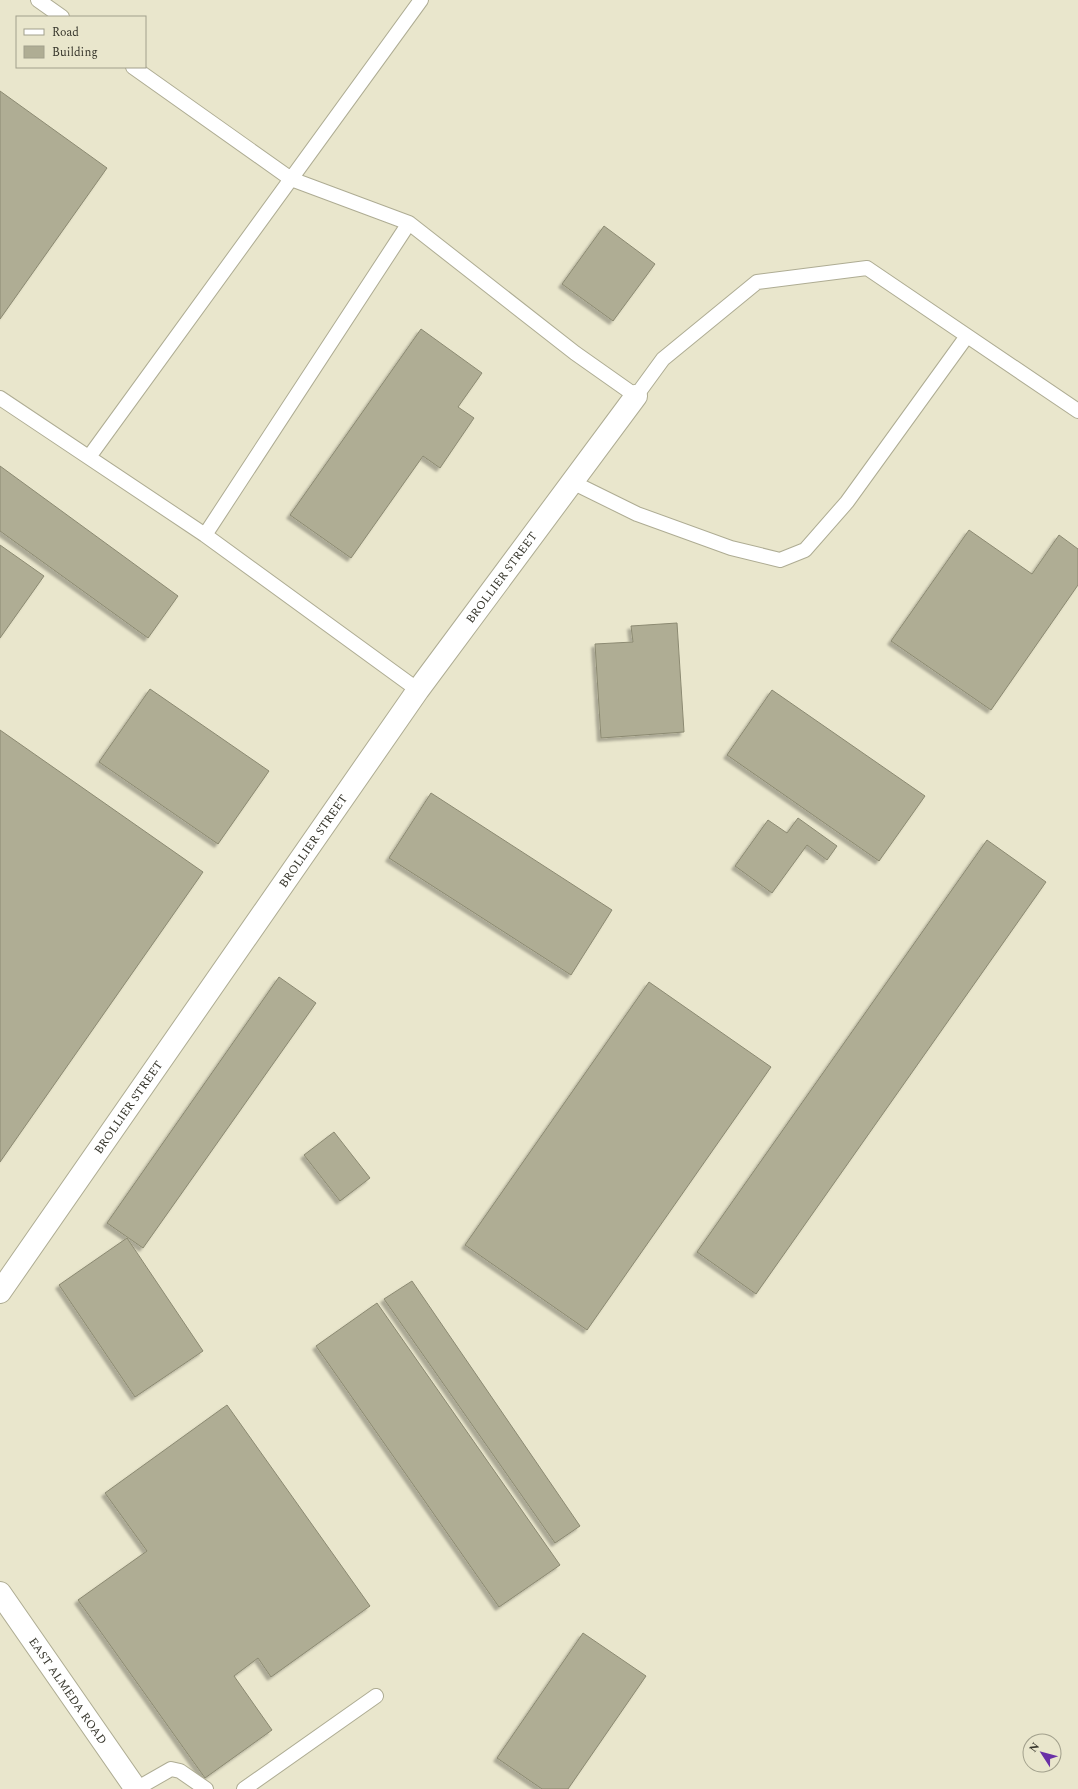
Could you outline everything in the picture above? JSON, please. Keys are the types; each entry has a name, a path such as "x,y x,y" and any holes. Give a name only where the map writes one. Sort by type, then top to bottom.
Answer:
{"street":[{"name":"BROLLIER STREET","path":"0,1292 418,690 636,396"},
{"name":"EAST ALMEDA ROAD","path":"0,1593 136,1789"}],"lane":[{"path":"38,0 61,16"},
{"path":"89,457 421,0"},
{"path":"134,68 291,179 409,223 576,353 636,396 664,359 757,282 867,268 1078,411"},
{"path":"205,535 409,223"},
{"path":"572,482 637,514 731,548 780,560 805,550 847,502 967,336"},
{"path":"0,398 205,535 418,690"},
{"path":"244,1789 376,1696"},
{"path":"136,1789 170,1769 180,1771 206,1789"}],"building":[{"path":"0,91 107,168 0,319"},
{"path":"604,226 655,264 613,321 562,284"},
{"path":"421,329 482,373 458,407 474,418 440,468 423,456 351,558 290,515"},
{"path":"0,466 178,596 148,638 0,531"},
{"path":"969,530 1032,574 1059,535 1078,549 1078,585 991,710 891,641"},
{"path":"0,545 44,576 0,638"},
{"path":"677,623 684,732 601,738 595,644 633,642 631,626"},
{"path":"150,689 269,771 218,844 99,762"},
{"path":"772,690 925,796 879,861 727,755"},
{"path":"0,730 203,872 0,1162"},
{"path":"431,793 612,910 571,975 389,858"},
{"path":"798,818 837,846 827,860 807,845 772,893 735,866 768,820 787,833"},
{"path":"987,840 1046,882 756,1294 697,1252"},
{"path":"279,977 316,1003 143,1248 107,1223"},
{"path":"649,982 771,1067 587,1330 465,1245"},
{"path":"334,1132 370,1178 340,1201 304,1155"},
{"path":"127,1238 203,1351 135,1397 59,1285"},
{"path":"412,1281 580,1526 555,1543 384,1299"},
{"path":"377,1303 560,1565 499,1607 316,1346"},
{"path":"227,1405 370,1606 271,1677 258,1658 234,1676 272,1730 205,1778 78,1600 147,1551 105,1493"},
{"path":"583,1633 646,1676 568,1789 542,1789 497,1758"}]}
